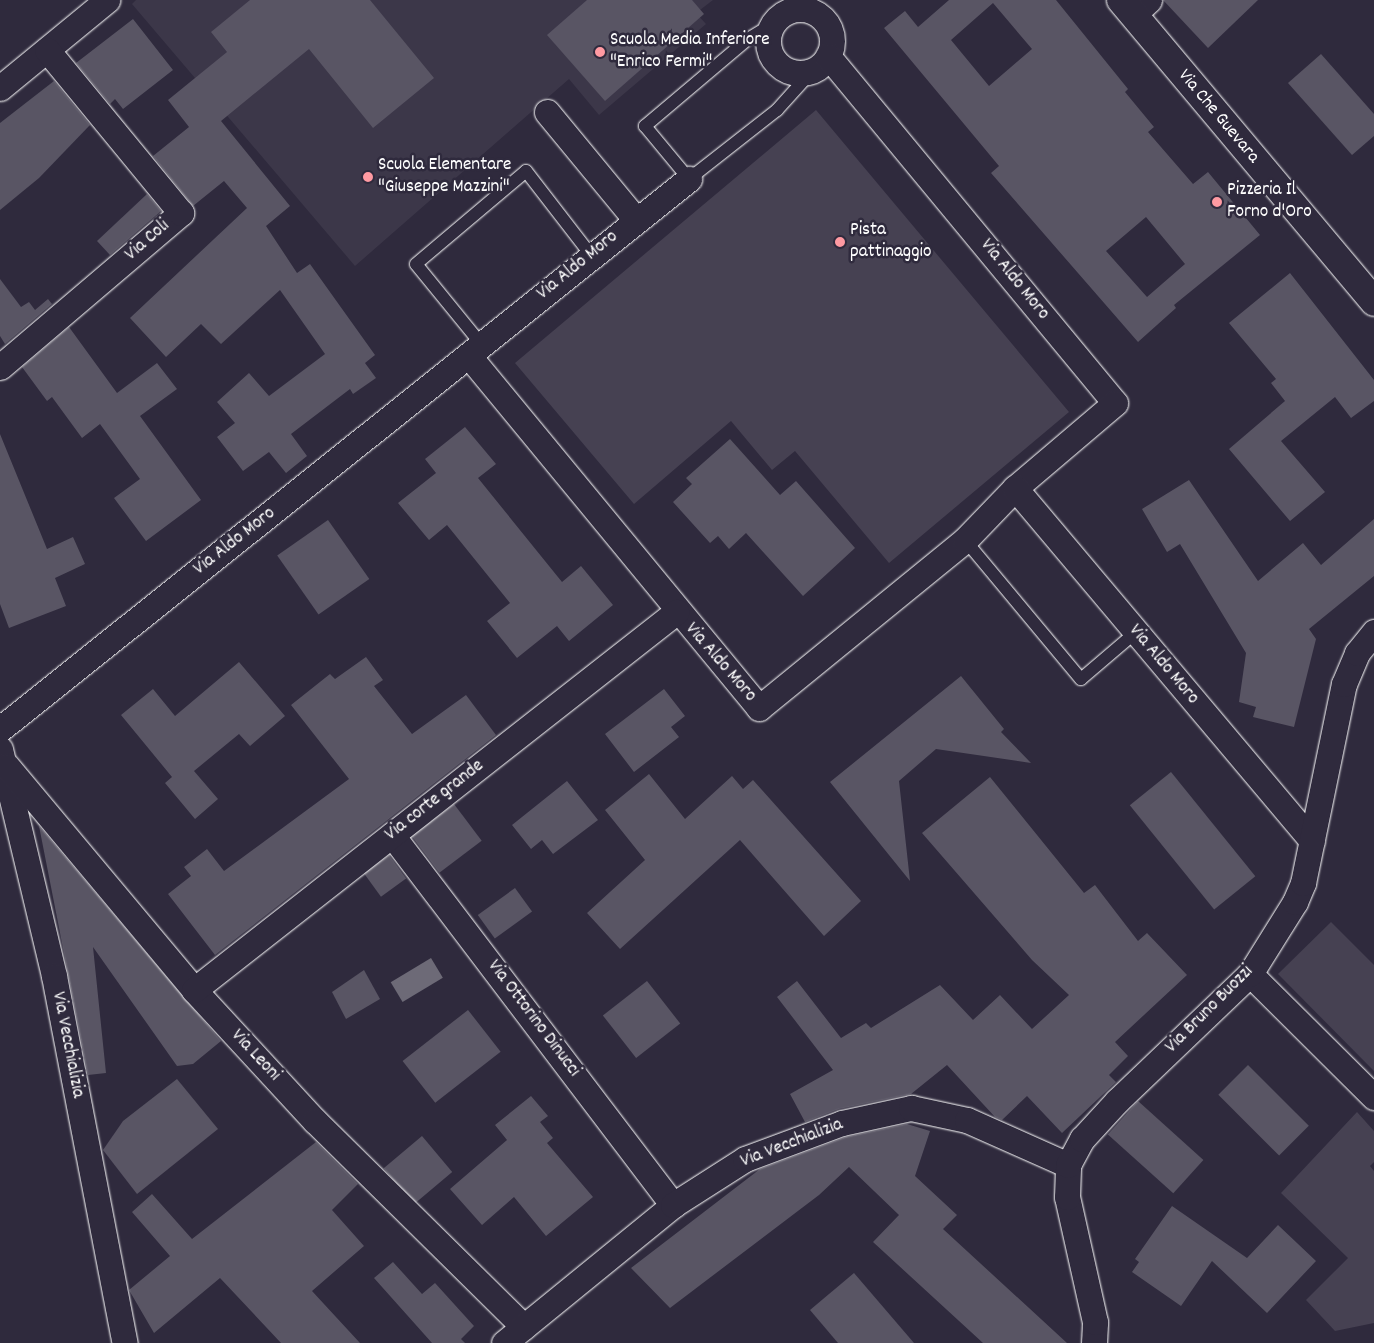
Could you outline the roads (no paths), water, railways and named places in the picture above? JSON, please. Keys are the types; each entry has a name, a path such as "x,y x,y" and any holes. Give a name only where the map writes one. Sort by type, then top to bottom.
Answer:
{"main road":[{"name":"Via Che Guevara","path":"1134,5 1374,302"}],"street":[{"path":"0,88 107,0"},
{"path":"794,10 813,12 828,26 821,63 793,73 776,63 768,44 773,24 794,10"},
{"name":"Via Coli","path":"0,367 181,213 47,50"},
{"name":"Via Aldo Moro","path":"476,351 676,612 759,708 965,540 1015,488 1115,403 821,63"},
{"path":"547,112 636,220"},
{"name":"Via Aldo Moro","path":"0,729 476,351 591,254 689,179"},
{"name":"Via Aldo Moro","path":"1015,488 1312,841"},
{"name":"Via corte grande","path":"194,990 676,612"},
{"name":"Via Bruno Buozzi","path":"1094,1343 1095,1322 1067,1197 1068,1165 1082,1139 1117,1101 1250,974 1295,902 1312,841 1344,684 1357,653 1374,632"},
{"name":"Via Leoni","path":"3,758 194,990 315,1121 524,1327"},
{"name":"Via Vecchializia","path":"3,758 54,976 125,1343"},
{"name":"Via Ottorino Dinucci","path":"392,835 673,1205"},
{"path":"1250,974 1374,1097"},
{"name":"Via Vecchializia","path":"504,1343 673,1205 744,1160 842,1123 911,1108 967,1120 1068,1165"}],"lane":[{"path":"773,24 748,39 644,126 689,179 777,110 821,63"},
{"path":"476,351 416,264 526,171 591,254"},
{"path":"965,540 1081,679 1136,632"}],"place":[{"name":"Scuola Media Inferiore \"Enrico Fermi\"","path":"600,52"},
{"name":"Scuola Elementare \"Giuseppe Mazzini\"","path":"368,177"},
{"name":"Pizzeria Il Forno d'Oro","path":"1217,202"},
{"name":"Pista pattinaggio","path":"840,242"}]}
